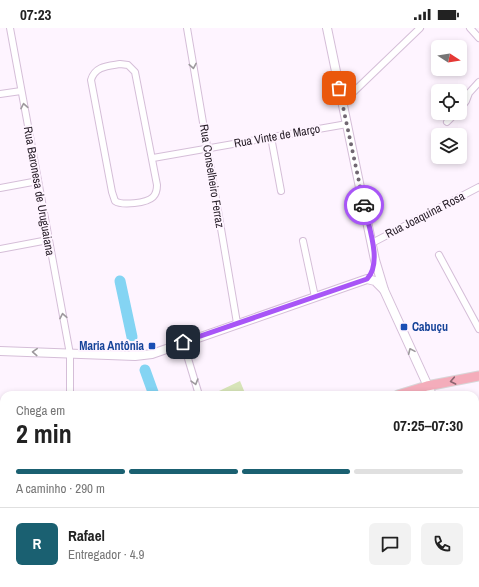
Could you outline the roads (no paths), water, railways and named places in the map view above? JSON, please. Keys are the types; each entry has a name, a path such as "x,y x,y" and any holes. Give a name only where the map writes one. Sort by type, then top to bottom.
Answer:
{"main road":[{"path":"411,391 427,386 479,376"}],"street":[{"name":"Rua Baronesa de Uruguaiana","path":"10,28 70,354 70,391"},
{"name":"Rua Conselheiro Ferraz","path":"187,28 237,323"},
{"path":"327,28 375,260 384,290 430,391"},
{"path":"342,103 420,28"},
{"path":"470,28 479,38"},
{"path":"120,64 132,67 153,158 157,185 153,197 149,200 123,205 115,201 92,87 91,80 96,70 102,67 120,64"},
{"path":"467,98 469,93 479,82"},
{"path":"0,94 21,91"},
{"name":"Rua Vinte de Março","path":"153,158 347,124"},
{"path":"271,137 281,191"},
{"path":"0,188 38,181"},
{"name":"Rua Joaquina Rosa","path":"372,243 479,187"},
{"path":"0,249 48,240"},
{"path":"303,241 314,297"},
{"path":"439,255 479,329"},
{"path":"0,351 144,356 158,353 183,342 367,279 373,272 375,260"},
{"path":"367,279 375,281 384,290"},
{"path":"183,342 198,391"}],"waterway":[{"path":"120,281 132,337"},
{"path":"145,370 153,391"}],"place":[{"name":"Cabuçu","path":"404,327"},
{"name":"Maria Antônia","path":"152,346"}]}
